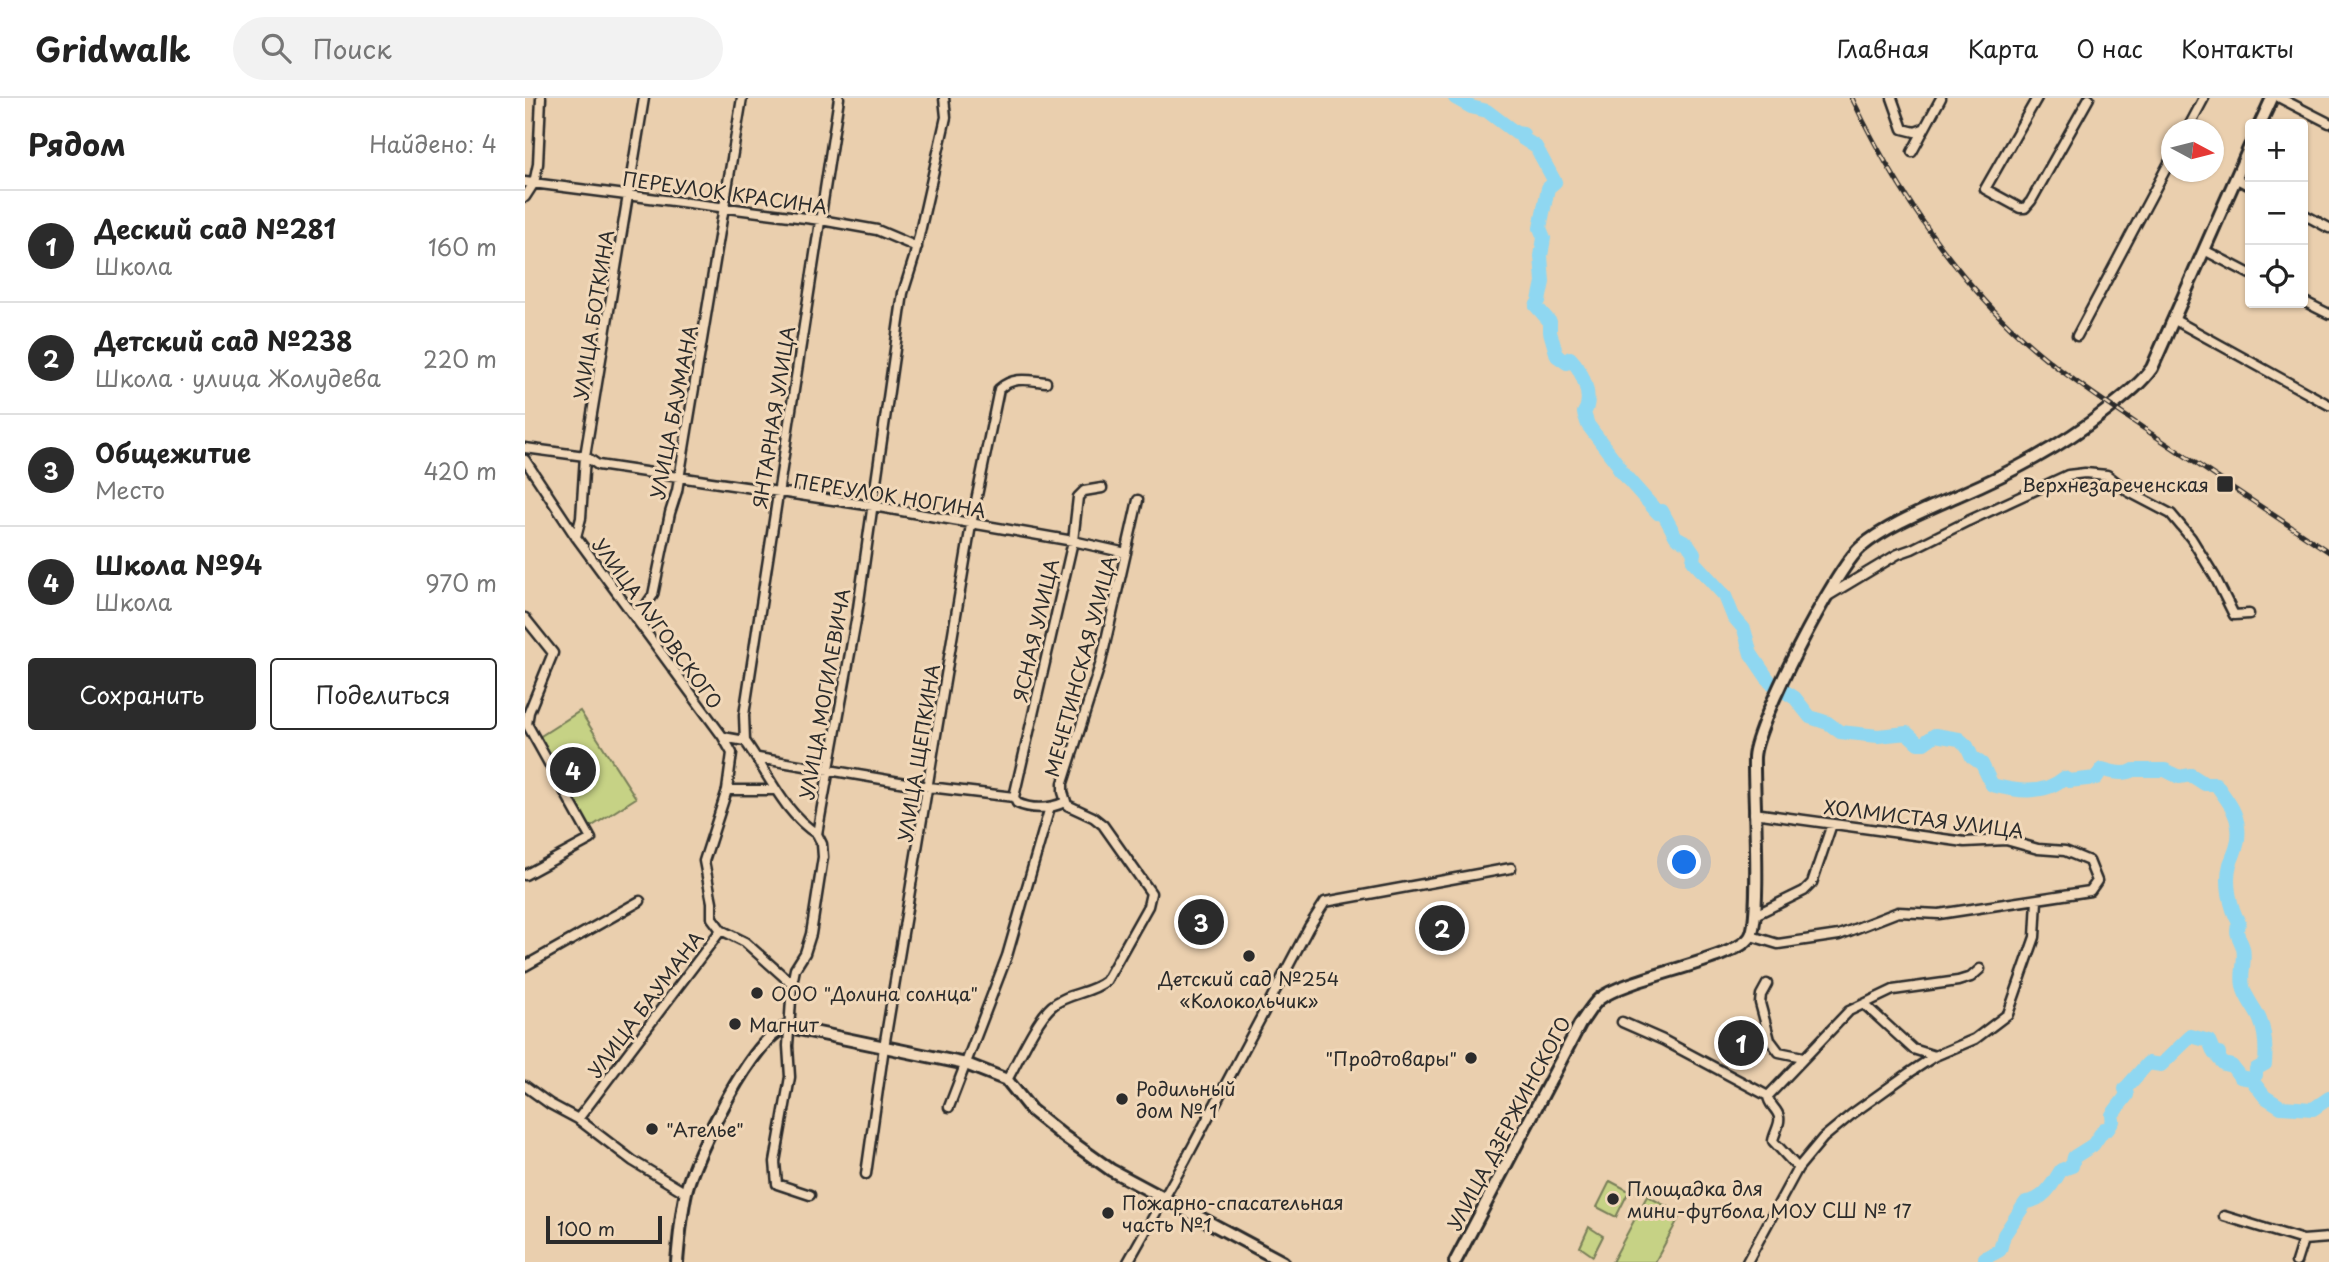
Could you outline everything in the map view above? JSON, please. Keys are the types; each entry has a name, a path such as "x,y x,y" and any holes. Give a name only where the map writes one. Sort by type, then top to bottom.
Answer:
{"street":[{"path":"525,197 540,146 541,98"},
{"name":"УЛИЦА БОТКИНА","path":"576,537 582,518 585,456 644,98"},
{"name":"УЛИЦА БАУМАНА","path":"634,615 646,605 653,594 680,477 742,98"},
{"name":"ЯНТАРНАЯ УЛИЦА","path":"745,741 744,715 776,492 839,98"},
{"name":"УЛИЦА МОГИЛЕВИЧА","path":"810,1195 781,1187 775,1179 775,1162 790,1077 787,1046 792,984 795,969 805,954 811,934 823,857 822,844 817,834 873,506 902,293 917,247 946,117 944,98"},
{"path":"1892,98 1903,129 1915,132 1923,129"},
{"path":"1912,152 1941,98"},
{"path":"2037,98 1985,189 2020,208 2025,208 2031,201 2089,98"},
{"path":"2193,119 2204,98"},
{"path":"2262,119 2272,98"},
{"path":"2280,98 2329,122"},
{"path":"1747,1262 1798,1168 1823,1138 1852,1114 1935,1056 1975,1039 2008,1014 2035,937 2037,900 1939,914 1898,912 1839,935 1778,944 1751,936 1755,915 1755,746 1771,704 1842,569 1861,547 1910,516 2038,458 2073,437 2125,397 2152,369 2245,157"},
{"path":"2235,178 2245,183"},
{"path":"2077,336 2161,179"},
{"name":"ПЕРЕУЛОК КРАСИНА","path":"530,183 821,220 877,230 917,247"},
{"path":"2308,217 2329,228"},
{"path":"2204,250 2245,271"},
{"path":"2308,304 2329,314"},
{"path":"2173,319 2329,405"},
{"name":"УЛИЦА ЩЕПКИНА","path":"866,1174 884,1047 971,524 999,389 1015,379 1046,382"},
{"name":"ПЕРЕУЛОК НОГИНА","path":"525,448 585,456 598,464 873,506 1073,541 1126,553"},
{"name":"УЛИЦА ЛУГОВСКОГО","path":"525,460 576,537 723,737 745,741"},
{"path":"1827,597 1898,554 2068,475 2085,473 2107,475 2129,492 2171,514 2191,538 2234,615 2249,614"},
{"name":"ЯСНАЯ УЛИЦА","path":"1014,797 1073,541 1078,497 1084,491 1102,488"},
{"name":"МЕЧЕТИНСКАЯ УЛИЦА","path":"1007,1080 1052,1006 1095,990 1106,981 1148,906 1151,892 1112,836 1093,817 1071,808 1065,802 1063,783 1101,662 1138,499"},
{"path":"525,618 552,653 527,724 591,839 525,875"},
{"name":"УЛИЦА БАУМАНА","path":"578,1119 721,930 712,918 712,902 704,861 727,790 732,753 723,737"},
{"path":"745,741 758,758 775,790 799,819 817,834"},
{"path":"758,758 929,787 1014,797 1017,803 1026,807 1050,807 1065,802"},
{"path":"727,790 775,790"},
{"path":"949,1107 1007,956 1050,807"},
{"name":"ХОЛМИСТАЯ УЛИЦА","path":"1754,813 1965,842 2006,840 2038,849 2065,851 2089,861 2097,881 2090,891 2037,900"},
{"path":"1755,915 1804,891 1812,883 1832,824"},
{"path":"1128,1262 1325,901 1511,868"},
{"path":"525,967 641,901"},
{"path":"721,930 745,943 792,984"},
{"name":"УЛИЦА ДЗЕРЖИНСКОГО","path":"1455,1262 1580,1024 1599,999 1725,951 1751,936"},
{"path":"1798,1168 1773,1141 1780,1121 1768,1102 1768,1096 1803,1057 1849,1011 1893,990 1958,981 1980,970"},
{"path":"1767,984 1760,1003 1770,1040 1779,1052 1803,1057"},
{"path":"1865,1005 1913,1049 1935,1056"},
{"path":"1622,1022 1663,1040 1768,1096"},
{"path":"677,1262 686,1193 704,1144 763,1043 775,1031 789,1027 966,1064 1007,1080 1031,1110 1111,1170 1278,1261"},
{"path":"525,1086 578,1119 633,1161 686,1193"},
{"path":"2224,1216 2303,1240 2329,1238"},
{"path":"2296,1262 2303,1240"}],"green space":[{"path":"580,711 636,798 589,828 533,741"},
{"name":"Площадка для мини-футбола МОУ СШ № 17","path":"1610,1181 1629,1191 1616,1217 1597,1207"},
{"path":"1647,1196 1681,1214 1655,1262 1612,1262"},
{"path":"1589,1227 1603,1236 1593,1256 1580,1247"}],"waterway":[{"path":"1455,98 1471,107 1487,111 1516,133 1523,134 1522,138 1536,147 1555,182 1548,188 1540,228 1544,238 1541,256 1543,282 1536,306 1550,322 1557,356 1567,363 1570,358 1579,370 1587,392 1588,400 1584,413 1588,425 1619,469 1658,513 1662,511 1676,537 1687,543 1694,553 1693,561 1725,596 1733,616 1744,629 1751,654 1770,682 1795,698 1810,717 1828,723 1840,732 1878,736 1907,733 1918,743 1924,743 1935,735 1959,739 1967,746 1972,757 1982,764 1992,785 2038,790 2064,778 2069,781 2096,778 2102,769 2122,773 2134,770 2165,770 2179,777 2191,775 2205,784 2216,784 2233,809 2238,837 2230,864 2229,894 2239,923 2237,933 2243,948 2243,986 2262,1025 2265,1064 2256,1069 2256,1075 2251,1079 2240,1077 2232,1066 2219,1059 2219,1053 2214,1053 2209,1041 2191,1036 2161,1065 2148,1063 2125,1089 2127,1095 2112,1115 2113,1121 2108,1129 2104,1129 2093,1145 2074,1157 2072,1166 2061,1170 2043,1195 2026,1202 2004,1235 2000,1250 1985,1258 1985,1262"},
{"path":"2251,1079 2265,1097 2281,1107 2313,1109 2329,1098"}],"railway":[{"path":"1852,98 1917,214 1956,267 2017,334 2093,394 2329,552"}],"place":[{"name":"Верхнезареченская","path":"2225,484"},
{"name":"Школа №94","path":"573,770"},
{"name":"Общежитие","path":"1201,922"},
{"name":"Детский сад №238","path":"1442,928"},
{"name":"Детский сад №254 «Колокольчик»","path":"1249,956"},
{"name":"ООО \"Долина солнца\"","path":"757,993"},
{"name":"Магнит","path":"735,1024"},
{"name":"Деский сад №281","path":"1741,1043"},
{"name":"\"Продтовары\"","path":"1471,1058"},
{"name":"Родильный дом № 1","path":"1122,1099"},
{"name":"\"Ателье\"","path":"652,1129"},
{"name":"Площадка для мини-футбола МОУ СШ № 17","path":"1613,1199"},
{"name":"Пожарно-спасательная часть №1","path":"1108,1213"}]}
